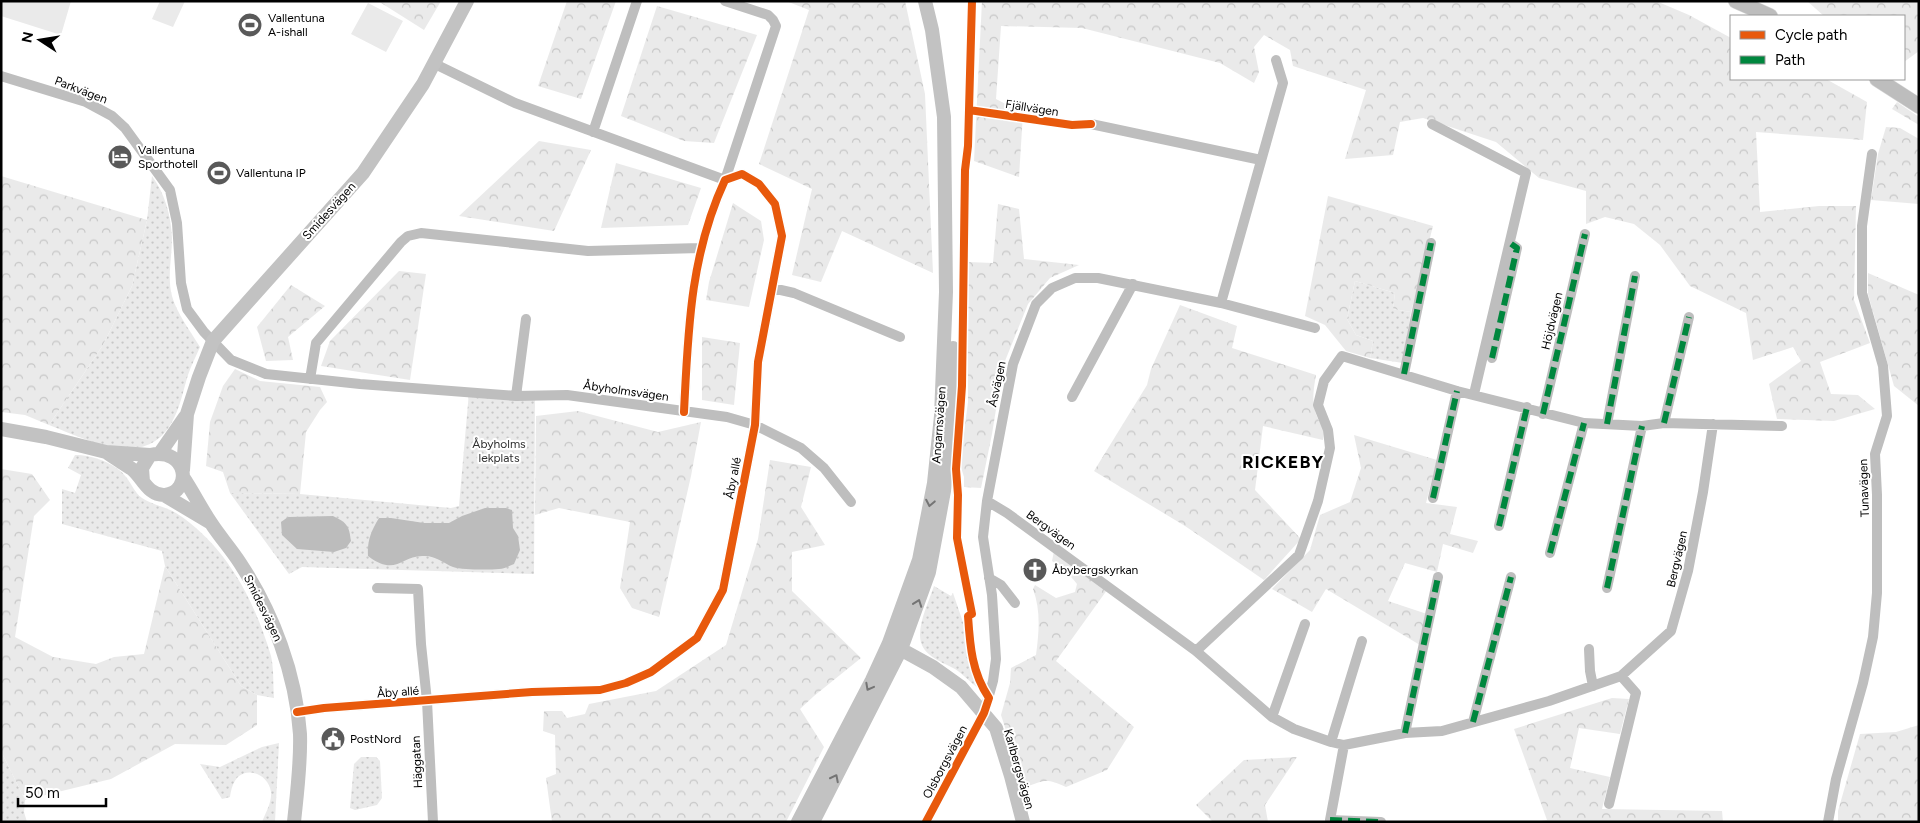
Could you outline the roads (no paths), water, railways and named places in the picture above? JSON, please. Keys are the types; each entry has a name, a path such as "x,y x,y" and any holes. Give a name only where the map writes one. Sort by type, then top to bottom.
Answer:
{"main road":[{"name":"Smidesvägen","path":"187,414 213,342 363,173 435,64 467,1"},
{"name":"Angarnsvägen","path":"798,822 872,680 895,646 919,560 934,483 941,416 946,292 944,117 932,30 925,1"},
{"name":"Angarnsvägen","path":"813,822 929,572 944,491 952,407 954,324 952,160 946,76 934,1"},
{"path":"1736,1 1768,15"},
{"path":"1879,80 1915,103"},
{"path":"143,482 142,468 187,414"},
{"path":"106,452 134,471 156,494 173,493 180,486 183,474 187,414"},
{"path":"1,429 46,437 106,452 169,455 175,458 183,474"},
{"name":"Smidesvägen","path":"183,474 211,524 240,563 278,634 298,712 300,736 294,822"},
{"name":"Smidesvägen","path":"164,495 211,524"},
{"name":"Karlbergsvägen","path":"895,646 933,667 961,687 996,728 1023,822"}],"street":[{"path":"593,132 638,1"},
{"path":"684,412 691,306 700,248 725,180 776,26 768,16 725,1"},
{"path":"1221,304 1283,83 1276,60"},
{"path":"435,64 514,103 725,180"},
{"name":"Parkvägen","path":"1,76 86,102 112,116 125,128 170,190 177,223 181,282 187,309 213,342"},
{"path":"1091,124 1261,160"},
{"path":"1432,124 1526,173 1474,394"},
{"name":"Tunavägen","path":"1828,822 1836,778 1873,637 1878,593 1875,454 1887,416 1883,366 1862,293 1862,226 1872,154"},
{"name":"Åby allé","path":"298,712 324,708 532,692 600,690 626,683 651,672 697,638 723,590 755,425 758,362 782,236 775,204 759,184 742,174 725,180"},
{"path":"171,196 179,186"},
{"path":"310,378 316,343 408,236 421,233 588,251 700,248"},
{"name":"Höjdvägen","path":"1543,414 1585,234"},
{"path":"1404,374 1431,243"},
{"path":"1492,358 1517,248 1510,243"},
{"path":"1607,424 1635,276"},
{"name":"Åsvägen","path":"984,713 993,681 996,659 992,595 983,537 987,501 1013,364 1036,304 1052,288 1074,278 1098,278 1221,304 1315,328"},
{"path":"1072,397 1133,284"},
{"path":"772,288 794,293 900,337"},
{"path":"1664,423 1689,317"},
{"path":"516,396 526,318"},
{"name":"Åbyholmsvägen","path":"213,342 231,360 266,374 516,396 567,395 727,417 755,425 801,448 824,468 851,502"},
{"path":"1196,651 1300,556 1318,501 1330,448 1328,430 1318,405 1324,381 1342,356 1457,391 1527,407 1543,414 1584,423 1642,426 1664,423 1782,426"},
{"path":"1433,498 1457,391"},
{"path":"1499,526 1527,407"},
{"path":"1550,553 1584,423"},
{"name":"Bergvägen","path":"987,501 1196,651 1272,717 1294,729 1344,745 1405,732 1442,730 1549,701 1621,676 1671,631 1688,571 1703,492 1712,424"},
{"path":"1607,588 1642,426"},
{"path":"1473,722 1511,577"},
{"path":"989,578 1001,585 1015,603"},
{"path":"1405,732 1438,578"},
{"name":"Åby allé","path":"377,588 418,588 427,701"},
{"path":"1272,717 1305,624"},
{"path":"1331,742 1362,641"},
{"path":"1590,649 1590,671 1593,686"},
{"path":"1609,804 1636,693 1621,676"},
{"name":"Häggatan","path":"427,701 433,822"},
{"name":"Olsborgsvägen","path":"926,822 984,713"},
{"path":"1344,745 1330,820 1380,822"}],"place":[{"name":"Vallentuna A-ishall","path":"250,25"},
{"name":"Vallentuna Sporthotell","path":"120,157"},
{"name":"Vallentuna IP","path":"219,173"},
{"name":"Åbybergskyrkan","path":"1035,570"},
{"name":"PostNord","path":"333,739"}],"district":[{"name":"RICKEBY","path":"1283,462"}],"park label":[{"name":"Åbyholms lekplats","path":"499,451"}]}
